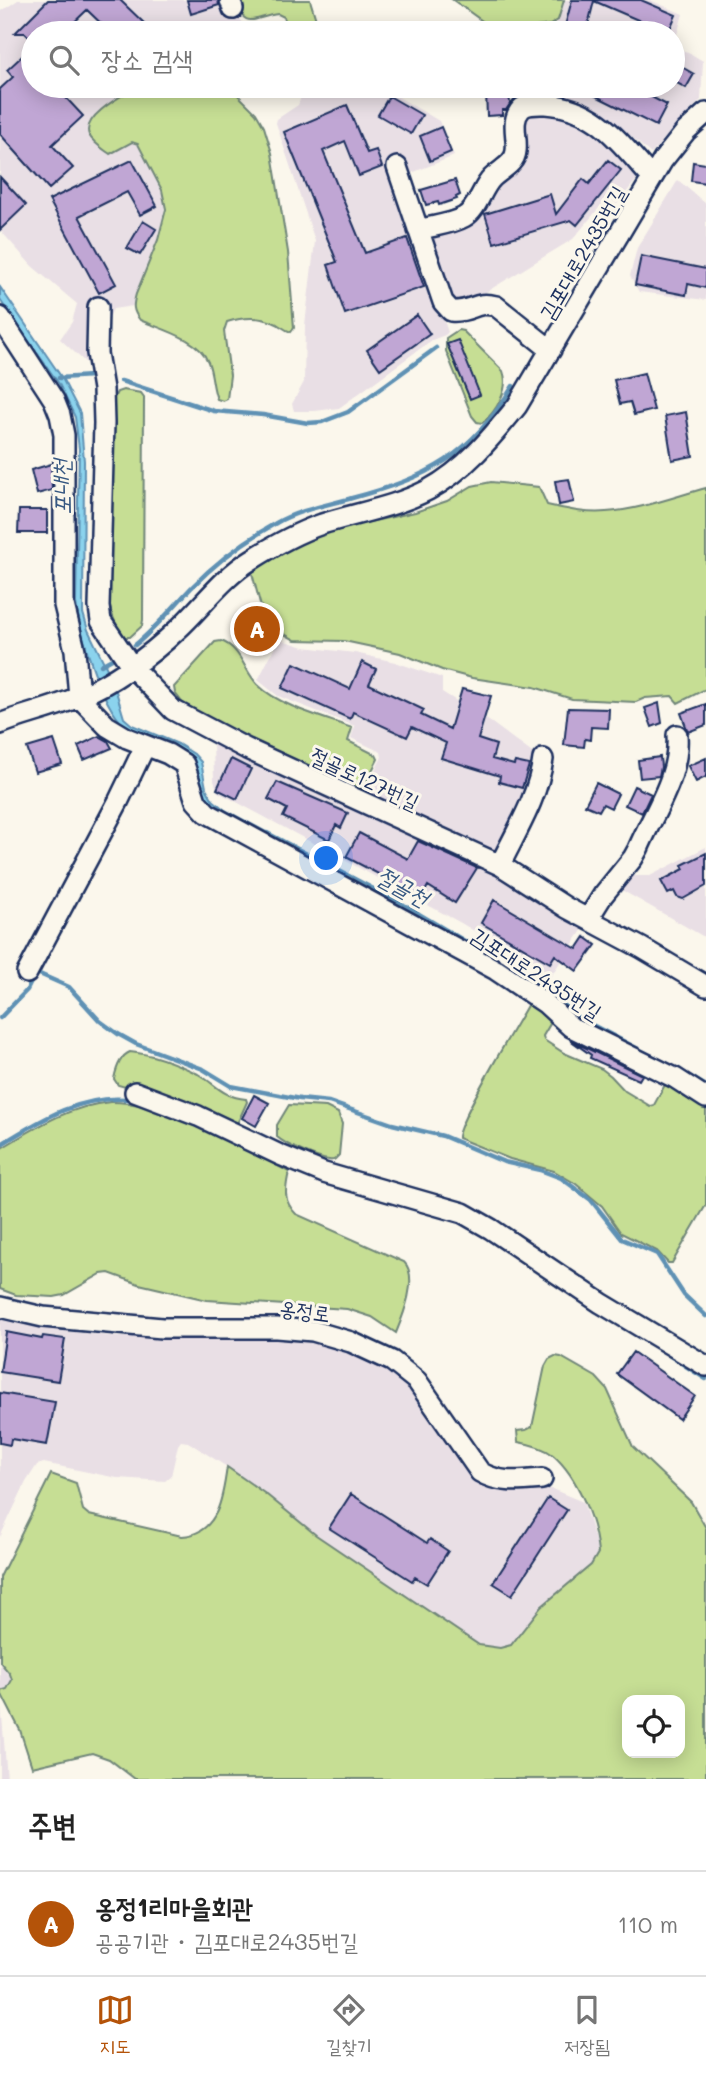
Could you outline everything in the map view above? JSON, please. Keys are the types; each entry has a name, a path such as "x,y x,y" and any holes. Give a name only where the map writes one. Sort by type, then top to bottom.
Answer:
{"street":[{"name":"김포대로2435번길","path":"418,230 461,219 470,211 492,178 514,159 515,121 522,108 527,105 555,105 588,114 600,122 652,177"},
{"name":"김포대로2435번길","path":"0,723 85,693 127,669 177,630 216,589 247,562 287,539 322,524 374,511 428,490 457,471 488,443 517,407 652,177 686,131 706,113"},
{"name":"김포대로2435번길","path":"397,167 443,302 451,311 464,313 477,304 496,306 551,349"},
{"path":"97,307 97,353 103,389 104,423 99,607 101,621 127,669"},
{"path":"0,317 54,400 60,415 64,435 64,605 85,693"},
{"name":"절골로127번길","path":"127,669 173,710 247,749 500,865 706,986"},
{"name":"김포대로2435번길","path":"85,693 107,726 145,746 169,754 184,764 196,801 207,813 496,970 545,1003 571,1027 675,1078 706,1098"},
{"path":"588,919 638,849 672,778 678,753 677,735"},
{"path":"27,973 145,746"},
{"path":"500,865 533,796 541,776 543,759"},
{"path":"135,1092 198,1116 324,1173 463,1213 491,1228 601,1303 706,1366"},
{"name":"옹정로","path":"0,1307 43,1317 162,1328 277,1328 313,1331 351,1342 392,1361 417,1381 480,1472 493,1480 542,1479"}],"shaded area":[{"path":"18,0 234,0 239,13 241,21 21,21 21,98 121,98 93,118 88,130 90,138 110,154 132,141 138,144 165,201 163,227 133,306 113,309 108,320 106,362 85,362 60,339 72,322 77,304 32,266 0,230 0,12"},
{"path":"564,0 650,0 683,14 681,21 558,21"},
{"path":"685,51 703,61 701,100 651,154 616,123 591,107 539,98 685,98"},
{"path":"301,98 400,98 439,121 454,156 394,180 448,332 432,340 339,408 315,411 294,411 292,404 304,382 305,325 315,241 276,123 277,119 298,105"},
{"path":"530,111 579,116 641,174 617,204 608,197 573,239 468,303 455,302 449,296 431,237 492,185 520,122"},
{"path":"678,180 706,204 706,300 639,292 630,276 637,248"},
{"path":"279,639 304,647 355,653 395,662 442,678 442,692 492,723 539,758 537,772 496,854 362,795 382,757 381,752 351,738 355,726 278,696 258,680"},
{"path":"213,741 468,854 583,924 583,929 550,977 461,923 218,792 214,781"},
{"path":"706,847 706,938 618,888 627,876 650,876"},
{"path":"0,1315 67,1331 119,1337 286,1337 336,1348 367,1360 392,1372 412,1389 473,1475 485,1486 497,1491 516,1492 552,1489 583,1502 597,1546 596,1559 578,1578 541,1607 511,1645 500,1648 479,1645 316,1535 227,1467 188,1442 181,1441 171,1476 165,1481 117,1478 44,1463 37,1465 0,1537"},
{"path":"0,1662 12,1680 11,1685 0,1691"},
{"path":"0,1691 7,1779 0,1779"}],"green space":[{"path":"234,0 310,0 316,21 285,21 278,14 251,20 242,16"},
{"path":"453,0 564,0 556,21 482,21"},
{"path":"241,98 256,113 264,127 272,153 288,252 294,328 291,332 271,321 258,319 246,318 227,322 224,331 230,375 227,399 223,401 217,399 204,354 189,341 140,320 134,310 136,294 158,240 166,209 162,190 138,144 132,142 110,154 98,146 89,135 91,120 115,100"},
{"path":"458,330 463,331 503,371 505,378 500,400 482,423 472,416 446,351 446,338"},
{"path":"123,390 141,393 144,397 143,620 142,626 130,637 125,637 119,629 108,599 113,400 117,392"},
{"path":"491,482 539,487 547,505 591,512 631,509 706,488 706,689 678,703 672,696 645,698 636,702 572,699 534,687 472,678 442,670 400,653 344,641 295,640 273,628 261,607 252,573 259,565 287,547 333,530 415,512 447,501 472,486"},
{"path":"221,641 238,654 253,679 267,692 303,711 352,728 348,741 376,755 378,759 363,788 358,789 197,713 182,702 174,687 215,642"},
{"path":"529,1002 553,1019 543,1036 544,1040 564,1053 602,1069 625,1091 650,1106 654,1105 667,1081 706,1102 706,1205 672,1263 668,1263 657,1251 621,1233 602,1206 576,1184 554,1171 510,1159 458,1138 477,1094"},
{"path":"130,1052 156,1057 182,1067 198,1074 225,1093 246,1099 237,1124 159,1096 118,1085 114,1079 117,1067"},
{"path":"110,1102 155,1109 178,1117 226,1138 289,1172 286,1194 296,1214 404,1262 410,1277 410,1287 396,1333 372,1317 347,1309 207,1300 139,1284 109,1273 101,1274 64,1295 54,1297 16,1295 0,1289 0,1149 66,1113"},
{"path":"289,1105 326,1107 338,1113 342,1124 339,1155 336,1159 329,1160 310,1154 277,1137 277,1125"},
{"path":"561,1357 596,1377 607,1389 633,1447 691,1502 706,1528 706,1779 135,1779 109,1759 92,1753 32,1767 20,1730 0,1691 7,1689 12,1680 0,1662 0,1577 51,1474 76,1483 83,1510 89,1515 182,1536 204,1529 211,1521 220,1501 227,1467 316,1535 479,1645 500,1648 511,1645 541,1607 591,1565 598,1553 589,1513 570,1475 549,1452 518,1442 517,1431 532,1427 545,1366 549,1359"}],"water":[{"path":"0,287 62,378 80,413 84,461 83,613 88,630 113,681 124,718 132,725 178,744 194,754 201,762 206,788 213,800 225,810 270,835 214,808 205,797 199,773 193,762 175,750 130,730 120,721 102,691 82,634 76,603 79,449 75,417 59,384 0,300"}],"building":[{"path":"48,0 120,0 142,21 98,21 87,10 76,21 27,21"},
{"path":"187,0 218,0 219,5 191,14"},
{"path":"572,0 641,0 676,15 673,21 640,21 594,1 589,21 566,21"},
{"path":"21,57 21,98 66,98 83,116 52,145 73,168 49,189 0,134 0,89 13,77 7,70"},
{"path":"685,69 694,74 685,87"},
{"path":"388,98 392,98 422,115 411,134 378,115"},
{"path":"486,98 510,98 510,104 506,110 502,110 502,115 487,116"},
{"path":"600,98 653,98 667,105 656,126"},
{"path":"347,105 367,153 376,150 382,167 359,176 345,141 323,151 365,253 407,238 424,287 345,314 328,265 337,262 284,132"},
{"path":"441,127 451,152 430,161 420,136"},
{"path":"132,160 157,206 140,215 127,192 79,216 116,284 99,293 49,200"},
{"path":"608,160 621,170 577,225 571,220 494,243 485,214 550,194 556,214 583,179 589,184"},
{"path":"693,162 706,164 706,183 691,181"},
{"path":"0,177 26,205 0,230"},
{"path":"455,180 460,195 457,199 439,205 438,202 426,205 421,190"},
{"path":"143,221 156,229 140,255 127,248"},
{"path":"641,256 706,269 706,288 688,284 686,295 635,285"},
{"path":"417,315 430,334 380,369 367,350"},
{"path":"458,340 480,395 470,399 447,344"},
{"path":"644,373 654,410 634,415 630,402 620,404 614,380"},
{"path":"686,412 693,456 672,460 665,416"},
{"path":"51,464 52,490 37,494 31,470"},
{"path":"569,479 574,502 559,505 555,481"},
{"path":"19,510 47,510 47,533 18,533"},
{"path":"258,611 270,641 255,647 243,617"},
{"path":"362,662 376,669 369,684 424,710 421,715 450,729 462,689 491,696 478,739 496,745 492,759 514,765 515,762 529,765 522,788 499,782 500,776 441,758 446,743 412,727 407,737 353,712 350,719 282,688 294,663 350,689"},
{"path":"659,703 662,723 652,727 645,708"},
{"path":"706,704 706,725 688,732 681,713"},
{"path":"568,708 609,709 608,728 591,727 590,740 585,739 584,747 564,745"},
{"path":"99,736 108,741 112,748 84,760 78,746"},
{"path":"54,740 62,764 35,772 27,748"},
{"path":"660,757 659,776 640,778 638,760"},
{"path":"706,758 706,777 696,782 688,766"},
{"path":"231,759 251,769 237,799 217,789"},
{"path":"277,782 348,813 341,828 336,825 329,840 283,817 287,809 268,799"},
{"path":"596,783 618,794 611,808 603,804 599,811 585,805"},
{"path":"634,786 651,794 642,813 625,805"},
{"path":"359,833 408,859 418,841 477,868 455,903 428,886 422,897 346,857"},
{"path":"706,853 706,886 683,899 677,897 674,891 668,894 661,881 684,869 682,865"},
{"path":"494,900 577,949 585,937 596,945 577,971 555,955 550,963 481,923"},
{"path":"570,1040 642,1075 639,1080 590,1058 591,1055"},
{"path":"254,1095 269,1103 256,1126 242,1118"},
{"path":"6,1332 42,1339 43,1336 65,1339 58,1381 0,1372"},
{"path":"633,1352 695,1396 679,1419 617,1374"},
{"path":"0,1393 55,1402 47,1445 11,1439 10,1445 0,1443"},
{"path":"351,1494 427,1543 430,1539 448,1551 427,1584 415,1577 412,1581 329,1528"},
{"path":"548,1498 567,1510 512,1595 493,1583"}],"waterway":[{"path":"121,381 214,411 263,415 308,423 322,422 348,412 436,348"},
{"path":"59,378 92,376"},
{"path":"135,645 231,552 285,518 404,481 446,460 481,430 513,386"},
{"path":"101,665 112,659"},
{"name":"절골천","path":"267,833 402,904 483,952"},
{"name":"절골천","path":"509,967 555,997 577,1017 665,1063"},
{"path":"35,972 69,987 100,1021 118,1034 136,1044 203,1069 231,1086 329,1102 392,1124 443,1136 504,1162 561,1178 591,1200 622,1239 657,1254 684,1295 706,1316"},
{"path":"0,1018 27,990 34,976"},
{"name":"절골천","path":"691,1077 706,1086"},
{"path":"0,1145 31,1126 81,1104 98,1100 134,1100"},
{"path":"669,1355 706,1379"}],"place":[{"name":"옹정1리마을회관","path":"257,629"}],"water label":[{"name":"포내천","path":"61,487"}]}
